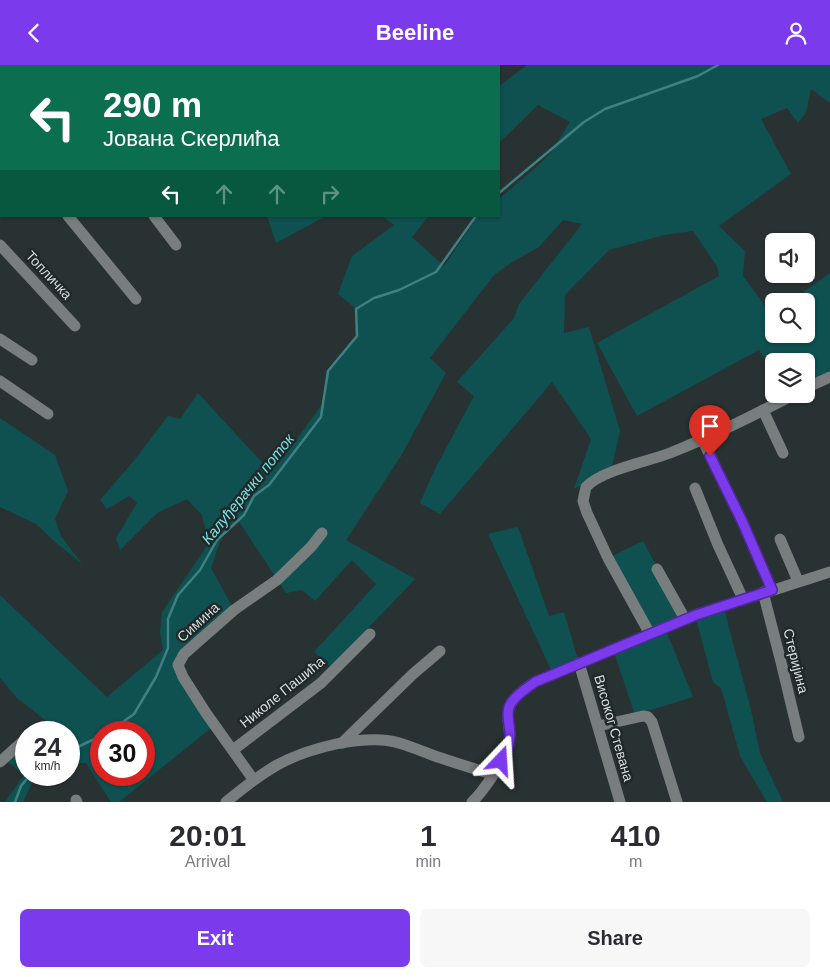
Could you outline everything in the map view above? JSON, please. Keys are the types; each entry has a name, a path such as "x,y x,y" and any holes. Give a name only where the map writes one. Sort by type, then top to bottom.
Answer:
{"street":[{"path":"69,217 136,299"},
{"path":"155,217 176,245"},
{"name":"Топличка","path":"0,245 76,326"},
{"path":"0,339 32,360"},
{"path":"815,384 830,377"},
{"path":"0,381 48,414"},
{"path":"650,634 608,558 582,501 583,494 588,485 598,478 669,453 776,403"},
{"path":"762,410 783,453"},
{"name":"Стеријина","path":"702,439 742,521 768,591 781,662 798,737"},
{"path":"695,488 718,545 744,599"},
{"name":"Симина","path":"254,779 183,677 179,670 180,660 184,654 234,610 277,581 311,547 322,533"},
{"path":"780,539 798,581"},
{"path":"657,569 685,619"},
{"path":"479,799 508,746 510,733 508,711 512,702 523,690 535,682 685,619 830,572"},
{"name":"Николе Пашића","path":"233,750 313,689 370,634"},
{"path":"342,743 413,674 440,651"},
{"name":"Високог Стевана","path":"579,663 620,802"},
{"path":"598,726 643,716 648,717 652,722 677,802"},
{"path":"226,802 254,779 277,764 310,750 342,743 382,740 398,743 492,774"},
{"path":"0,762 15,748"}],"shaded area":[{"path":"527,65 830,65 830,103 811,89 806,113 798,123 787,108 761,119 791,174 719,226 745,251 743,276 765,306 765,343 815,343 815,293 802,293 830,273 830,372 815,381 815,353 765,353 765,359 759,350 637,416 597,343 719,276 717,266 693,231 664,235 609,250 565,295 564,333 589,327 620,431 612,467 574,489 591,439 552,382 440,514 420,503 434,471 474,396 457,382 514,318 519,304 582,224 563,220 539,247 494,275 430,358 446,373 401,456 346,540 415,579 331,667 314,652 376,584 352,560 315,601 302,590 286,593 238,520 222,535 211,568 234,610 180,660 215,725 155,773 155,721 90,721 90,769 86,763 80,763 80,721 46,721 17,698 0,678 0,595 107,697 163,650 160,632 162,612 215,534 206,532 202,515 187,499 157,513 120,550 116,538 137,503 129,496 107,509 100,500 132,463 168,416 180,419 198,393 269,470 284,457 325,400 328,371 357,336 356,309 338,294 352,256 394,225 383,217 428,217 412,237 444,266 477,217 500,217 500,198 551,153 570,122 538,105 500,142 500,85"},
{"path":"267,217 324,217 276,243"},
{"path":"0,418 55,455 68,491 55,519 61,536 82,564 36,524 0,507"},
{"path":"518,527 549,616 564,612 579,663 553,674 488,534"},
{"path":"643,541 685,619 665,628 693,697 635,715 613,649 650,634 608,558"},
{"path":"723,605 751,710 760,753 783,802 767,802 740,756 721,688 713,682 695,615"},
{"path":"15,754 15,768 7,761"},
{"path":"16,786 31,786 23,802 5,802"},
{"path":"101,786 139,786 119,802 111,802"}],"waterway":[{"name":"Калуђерачки поток","path":"500,192 584,122 605,109 698,76 718,65"},
{"name":"Калуђерачки поток","path":"124,721 134,714 156,677 168,648 168,619 178,595 200,570 217,540 244,515 254,496 269,485 321,417 328,371 357,336 356,309 374,298 399,290 436,272 475,217"},
{"name":"Калуђерачки поток","path":"80,746 90,741"},
{"name":"Калуђерачки поток","path":"15,802 21,786"}],"route":[{"path":"501,761 510,740 509,707 523,690 535,682 665,627 723,605 772,590 742,521 710,456"}]}
